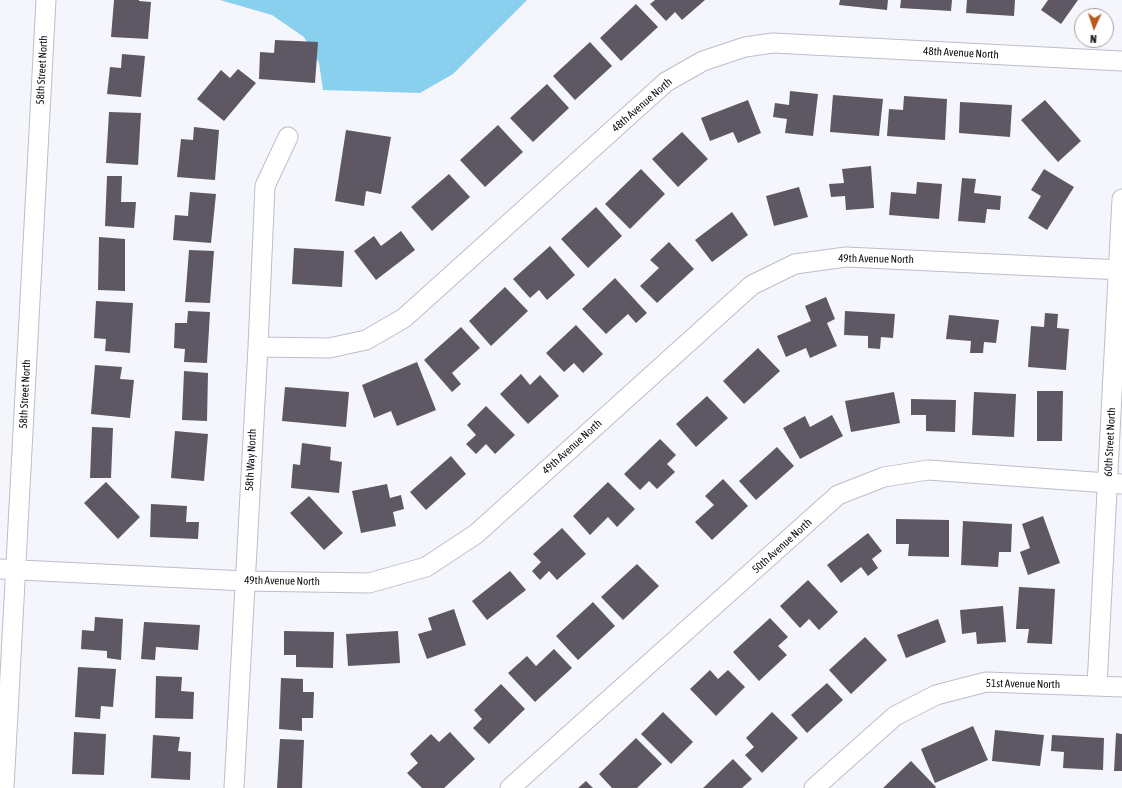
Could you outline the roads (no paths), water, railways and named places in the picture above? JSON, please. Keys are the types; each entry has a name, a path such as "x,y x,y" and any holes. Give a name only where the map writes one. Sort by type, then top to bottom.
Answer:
{"street":[{"name":"58th Street North","path":"4,788 8,570 46,0"},
{"name":"48th Avenue North","path":"258,347 329,348 366,340 404,318 666,82 703,61 745,47 773,43 1122,62"},
{"name":"58th Way North","path":"234,788 258,347 265,186 288,137"},
{"name":"60th Street North","path":"1097,686 1115,484 1122,199"},
{"name":"49th Avenue North","path":"8,570 245,581 369,583 426,566 476,534 752,285 795,264 846,257 1120,270"},
{"name":"50th Avenue North","path":"510,788 838,495 884,477 928,470 1115,484"},
{"name":"51st Avenue North","path":"814,788 895,716 936,695 986,682 1122,687"}],"water":[{"path":"220,0 527,0 453,74 420,93 323,90 319,63 304,37 272,15"}]}
